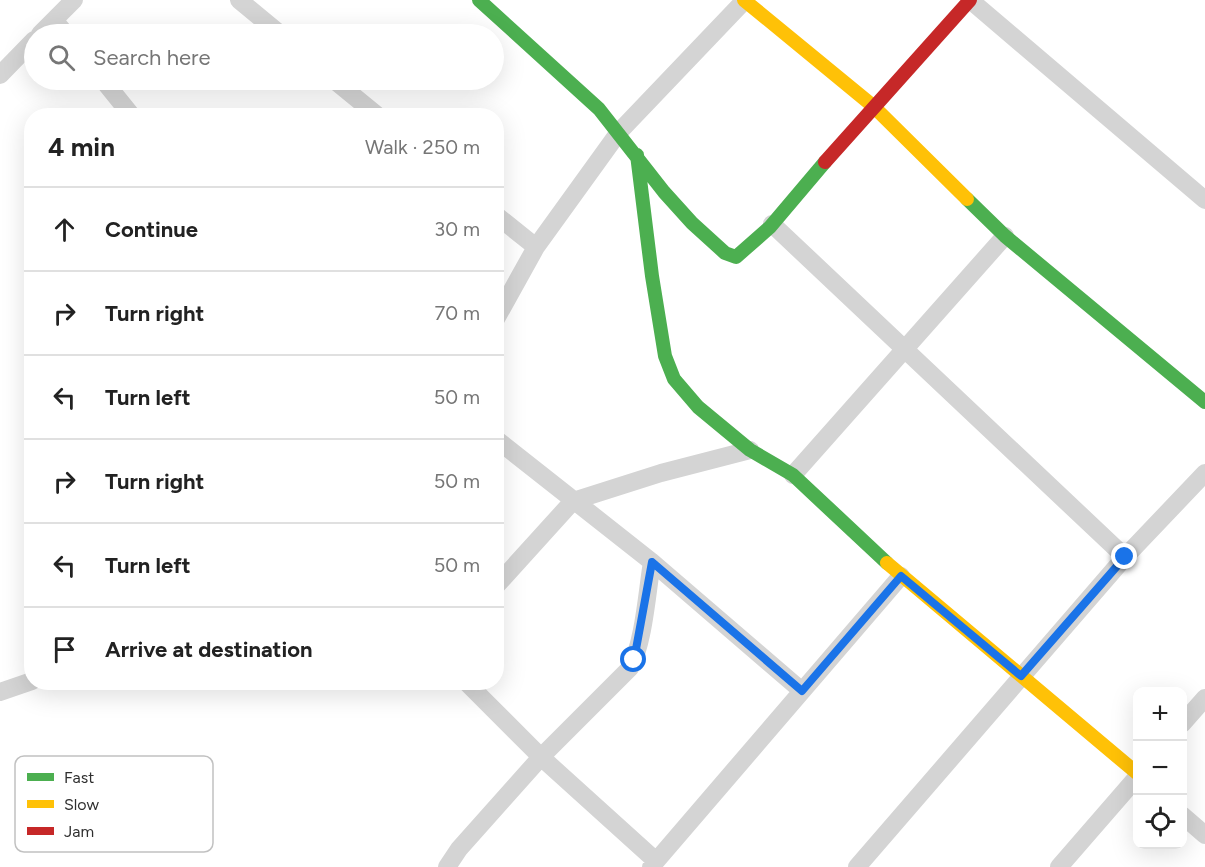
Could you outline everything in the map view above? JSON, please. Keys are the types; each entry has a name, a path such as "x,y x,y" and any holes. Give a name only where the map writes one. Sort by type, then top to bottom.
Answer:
{"street":[{"path":"62,24 74,0"},
{"path":"239,0 268,24"},
{"path":"479,0 599,109 664,192 692,223 725,253 736,257 772,224 873,106 969,0 1205,200"},
{"path":"504,305 536,247 619,132 744,0 873,106 1005,236 1205,402"},
{"path":"0,75 24,50"},
{"path":"111,90 126,108"},
{"path":"346,90 368,108"},
{"path":"637,155 665,357 674,379 683,391 750,450 793,475 901,576 1133,772"},
{"path":"504,221 536,247"},
{"path":"772,224 1125,557"},
{"path":"793,475 1005,236"},
{"path":"504,445 652,562 802,691"},
{"path":"504,577 573,501 661,473 750,450"},
{"path":"860,865 1125,557 1205,473"},
{"path":"447,867 459,849 541,757 630,668 638,644 652,562"},
{"path":"474,690 653,864 901,576"},
{"path":"0,692 24,684"},
{"path":"1187,719 1205,699"},
{"path":"1059,867 1133,780"},
{"path":"1187,819 1205,835"}],"traffic: fast":[{"path":"479,0 599,109 664,192 692,223 725,253 736,257 770,227 825,162"},
{"path":"637,155 652,276 665,356 674,379 698,407 750,450 793,475 887,563"},
{"path":"967,199 1005,236 1205,402"}],"traffic: slow":[{"path":"744,0 873,106 967,199"},
{"path":"887,563 1133,770"}],"traffic: jam":[{"path":"825,162 970,0"}],"route":[{"path":"634,660 652,562 802,691 901,576 1021,676 1125,557"}]}
